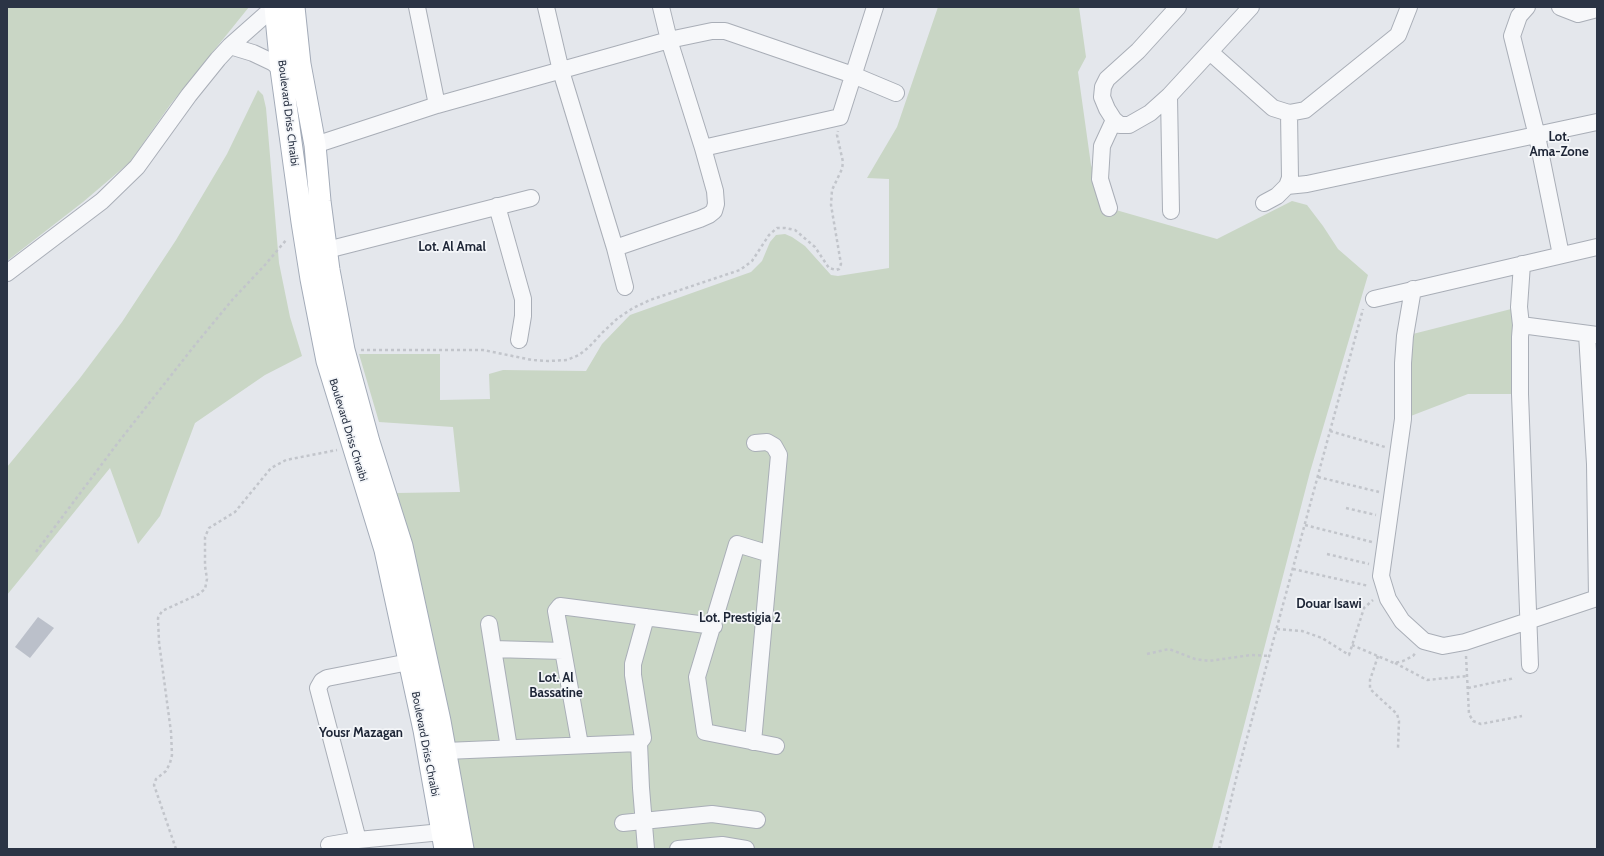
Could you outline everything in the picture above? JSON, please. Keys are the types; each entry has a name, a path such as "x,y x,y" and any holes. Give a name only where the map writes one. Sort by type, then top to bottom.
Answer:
{"main road":[{"name":"Boulevard Driss Chraibi","path":"274,7 302,222 311,279 327,361 353,446 382,509"},
{"name":"Boulevard Driss Chraibi","path":"294,7 300,64 315,145 320,201 327,250 344,350 382,509 393,548 417,612 463,849"},
{"name":"Boulevard Driss Chraibi","path":"393,548 409,662 424,730 444,841"}],"street":[{"path":"7,273 96,206 137,167 189,95 230,46 274,7"},
{"path":"417,7 437,105"},
{"path":"546,7 561,71 615,248 625,287"},
{"path":"615,248 700,219 714,211 716,204 715,191 703,148 669,40 661,7"},
{"path":"703,148 840,117 875,7"},
{"path":"1178,7 1138,51 1107,79 1103,87 1102,97 1114,120 1120,125 1129,125 1150,113 1169,96 1251,7"},
{"path":"1210,52 1273,108 1289,113 1305,110 1398,35 1409,7"},
{"path":"1527,7 1519,16 1512,36 1537,136 1561,255"},
{"path":"1560,7 1578,14 1597,9"},
{"path":"315,145 437,105 669,40 712,31 724,31 853,75 896,93"},
{"path":"230,46 253,53 272,62 281,69"},
{"path":"1169,96 1171,211"},
{"path":"1264,203 1277,196 1287,186 1290,178 1289,113"},
{"path":"1109,208 1100,179 1102,146 1114,120"},
{"path":"1287,186 1307,184 1597,122"},
{"path":"327,250 531,198"},
{"path":"498,206 523,299 523,316 519,340"},
{"path":"1374,299 1597,247"},
{"path":"1522,264 1519,307 1522,325 1520,337 1520,394 1530,665"},
{"path":"1413,289 1403,363 1403,419 1381,576 1388,599 1402,621 1424,641 1443,646 1465,642 1597,598 1596,464 1592,335 1522,325"},
{"path":"753,742 779,455 774,446 768,442 755,443"},
{"path":"770,554 737,544 698,677 705,732 776,746"},
{"path":"580,745 556,611 560,606 714,626"},
{"path":"646,617 633,664 633,675 643,738 639,743 646,849"},
{"path":"489,624 509,748"},
{"path":"492,649 563,651"},
{"path":"358,840 318,688 322,681 326,678 409,662"},
{"path":"445,751 639,743"},
{"path":"623,823 712,814 757,820"},
{"path":"329,845 358,840 444,841"},
{"path":"678,849 722,845 746,849"}],"path":[{"path":"344,350 483,350 532,360 567,360 579,355 618,318 633,308 650,300 740,270 752,261 769,235 777,228 794,230 815,247 829,268 836,270 839,269 841,264 831,205 832,190 842,169 843,162 837,136 840,117"},
{"path":"36,552 117,444 195,345 233,299 302,222"},
{"path":"1219,849 1238,771 1362,310"},
{"path":"1330,431 1399,450"},
{"path":"176,849 154,785 156,779 166,771 170,764 172,755 171,732 159,642 158,618 162,611 199,594 205,589 207,579 205,566 205,537 209,528 235,512 271,468 286,460 321,454 353,446"},
{"path":"1318,477 1393,495"},
{"path":"1346,508 1390,518"},
{"path":"1305,525 1386,545"},
{"path":"1327,554 1383,567"},
{"path":"1293,568 1386,592"},
{"path":"1277,629 1302,631 1322,638 1349,655 1364,608 1370,601 1386,592"},
{"path":"1394,663 1413,656 1424,641"},
{"path":"1465,642 1469,714 1473,721 1481,724 1522,716"},
{"path":"1352,644 1427,680 1467,676"},
{"path":"1147,654 1169,649 1194,659 1209,661 1251,655 1270,656"},
{"path":"1378,656 1370,680 1370,689 1397,714 1399,721 1398,748"},
{"path":"1468,688 1515,678"}],"green space":[{"path":"7,7 249,7 170,105 130,162 83,202 7,261"},
{"path":"938,7 1079,7 1086,57 1078,72 1091,165 1109,208 1217,239 1292,201 1307,205 1338,249 1368,275 1310,472 1212,849 469,849 396,493 460,492 453,427 379,422 359,354 440,354 440,400 490,399 489,374 503,370 586,371 602,344 630,315 751,272 762,261 770,242 776,235 785,234 805,246 831,275 838,276 889,268 889,179 867,178 897,127"},
{"path":"258,90 263,95 266,108 279,263 290,317 302,356 265,375 195,423 160,516 138,544 110,468 7,595 7,467 80,378 122,322 176,240 227,154"},
{"path":"1519,307 1520,394 1468,394 1403,419 1405,336"}],"building":[{"path":"38,617 54,628 30,658 15,647"}],"district":[{"name":"Lot. Ama-Zone","path":"1559,144"},
{"name":"Lot. Al Amal","path":"452,247"},
{"name":"Douar Isawi","path":"1329,604"},
{"name":"Lot. Prestigia 2","path":"740,618"},
{"name":"Lot. Al Bassatine","path":"556,686"},
{"name":"Yousr Mazagan","path":"361,733"}]}
